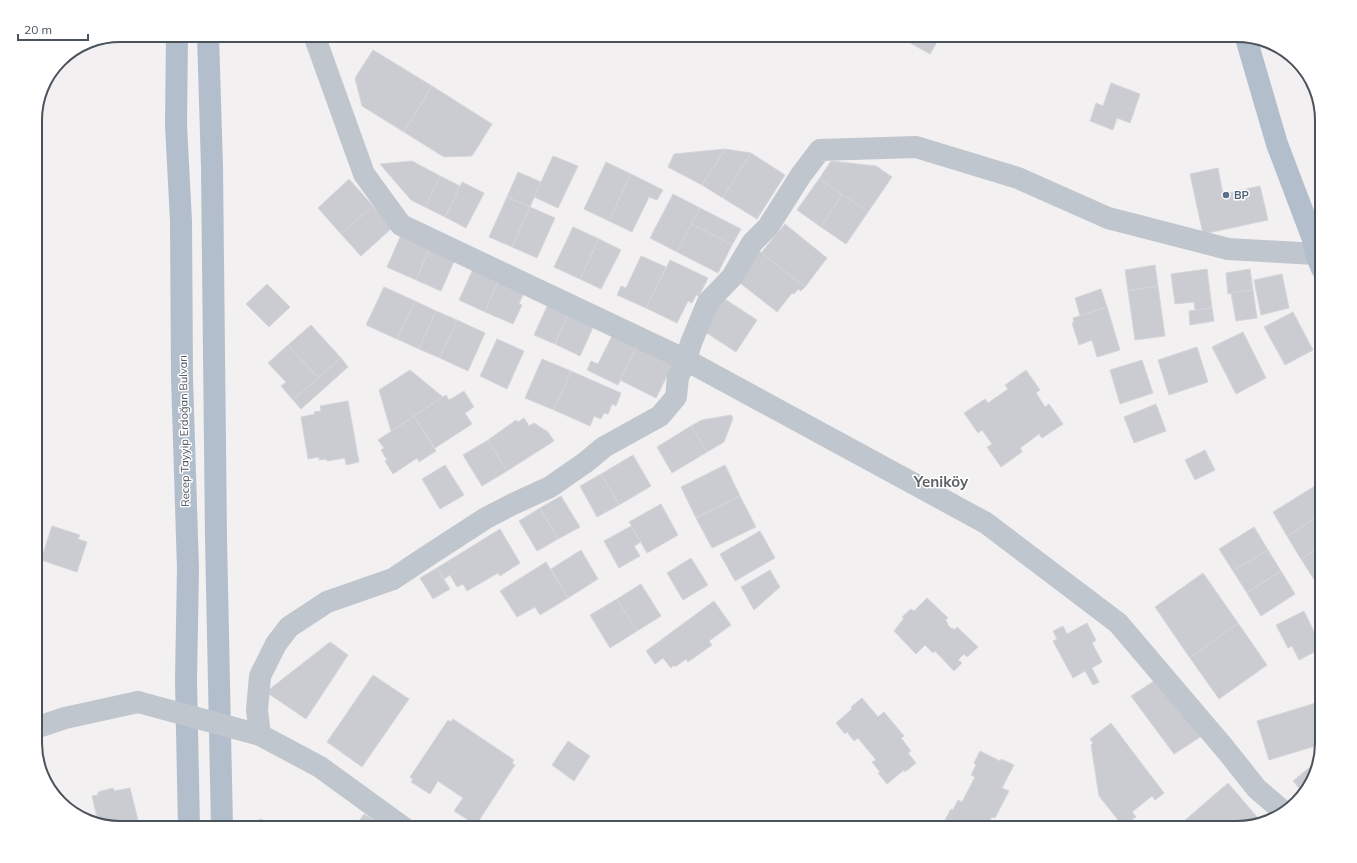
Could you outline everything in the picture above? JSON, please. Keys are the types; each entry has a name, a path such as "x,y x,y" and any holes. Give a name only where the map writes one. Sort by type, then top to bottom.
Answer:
{"main road":[{"name":"Recep Tayyip Erdoğan Bulvarı","path":"177,42 176,125 181,220 182,377 188,569 186,680 189,821"},
{"path":"208,42 212,168 216,538 222,821"},
{"path":"1247,43 1276,144 1315,246"}],"street":[{"path":"317,42 364,174 401,225 686,360 986,523 1118,623 1226,750 1257,789 1280,808"},
{"path":"260,735 257,710 260,676 276,644 289,627 327,602 393,579 486,518 550,487 586,462 604,447 660,416 676,397 678,377 708,302 732,277 752,244 768,227 801,175 820,150 916,147 1018,178 1108,218 1228,250 1315,261"},
{"path":"42,726 65,718 138,702 260,735 320,767 394,821"}],"building":[{"path":"909,42 937,42 930,54"},
{"path":"373,50 432,86 404,132 362,106 355,78"},
{"path":"1111,83 1140,94 1130,123 1117,118 1113,130 1090,121 1096,103 1103,106"},
{"path":"432,86 492,124 472,156 444,157 404,132"},
{"path":"725,149 751,153 723,198 702,185"},
{"path":"725,149 702,185 668,167 674,154"},
{"path":"751,153 785,175 757,219 723,198"},
{"path":"553,156 578,166 558,208 534,197"},
{"path":"412,161 440,176 425,207 411,200 380,164"},
{"path":"831,161 876,166 892,177 868,212 819,179"},
{"path":"606,162 631,174 609,221 584,209"},
{"path":"1218,168 1223,194 1260,186 1268,220 1203,234 1190,174"},
{"path":"518,172 541,182 530,207 507,197"},
{"path":"631,174 663,190 657,200 649,197 632,232 609,221"},
{"path":"440,176 460,186 445,217 425,207"},
{"path":"349,179 373,206 341,234 318,208"},
{"path":"819,179 842,194 821,227 797,210"},
{"path":"462,182 484,193 466,228 445,217"},
{"path":"673,194 700,208 677,252 650,238"},
{"path":"842,194 868,212 846,244 821,227"},
{"path":"507,197 530,207 512,247 489,237"},
{"path":"373,206 392,228 361,256 341,234"},
{"path":"530,207 555,218 537,258 512,247"},
{"path":"700,208 741,229 732,245 691,224"},
{"path":"691,224 732,245 718,273 677,252"},
{"path":"785,224 827,258 805,287 761,253"},
{"path":"573,227 599,239 580,279 554,267"},
{"path":"401,235 430,248 416,280 387,267"},
{"path":"599,239 621,250 601,289 580,279"},
{"path":"430,248 455,259 441,291 416,280"},
{"path":"758,250 805,287 801,291 798,289 794,294 792,293 777,312 735,279"},
{"path":"641,256 666,267 646,308 617,295 621,286 626,288"},
{"path":"670,260 708,278 699,296 696,295 692,303 688,301 677,323 646,308"},
{"path":"1155,265 1158,286 1128,291 1125,270"},
{"path":"474,267 499,279 485,312 459,300"},
{"path":"1207,269 1212,308 1195,310 1194,302 1175,304 1171,274"},
{"path":"1250,269 1253,290 1228,294 1226,273"},
{"path":"1282,274 1289,308 1261,315 1254,280"},
{"path":"499,279 525,290 519,304 522,305 513,324 485,312"},
{"path":"267,284 290,307 269,327 246,304"},
{"path":"1158,286 1165,336 1135,340 1128,291"},
{"path":"384,287 415,301 397,339 366,325"},
{"path":"1101,289 1107,307 1080,316 1075,298"},
{"path":"1253,290 1257,318 1236,321 1231,293"},
{"path":"720,296 757,320 736,352 699,328"},
{"path":"415,301 436,311 419,349 397,339"},
{"path":"549,302 569,311 555,344 534,335"},
{"path":"1107,307 1120,350 1097,357 1092,340 1079,345 1072,323 1074,323 1073,318"},
{"path":"1212,308 1214,321 1190,325 1189,311"},
{"path":"436,311 457,320 440,358 419,349"},
{"path":"569,311 595,323 580,356 555,344"},
{"path":"1293,312 1313,350 1285,365 1264,327"},
{"path":"457,320 485,333 468,371 440,358"},
{"path":"311,325 341,358 318,378 288,345"},
{"path":"614,332 638,344 618,385 587,370 591,361 598,364"},
{"path":"1243,332 1266,378 1236,394 1212,347"},
{"path":"497,339 524,351 507,389 480,376"},
{"path":"638,344 674,362 656,398 620,380"},
{"path":"288,345 318,378 293,400 281,386 286,382 268,363"},
{"path":"1197,347 1208,382 1169,395 1158,360"},
{"path":"341,358 348,367 301,409 293,400"},
{"path":"542,359 571,371 554,410 525,398"},
{"path":"1142,360 1153,393 1120,404 1110,370"},
{"path":"410,370 443,397 391,431 379,390"},
{"path":"1026,370 1040,390 1036,393 1045,407 1049,404 1063,424 1042,438 1039,434 1020,448 1022,452 1001,467 987,447 992,444 982,430 978,433 964,413 985,399 988,403 1008,389 1005,385"},
{"path":"571,371 621,393 616,406 612,404 608,414 604,413 601,419 594,416 590,426 554,410"},
{"path":"464,391 474,407 465,413 472,424 435,448 414,416 446,395 449,400"},
{"path":"348,401 359,462 346,465 345,458 327,461 327,459 319,460 319,457 308,459 301,417 321,411 320,406"},
{"path":"1156,404 1166,431 1134,443 1124,417"},
{"path":"731,415 733,418 724,442 707,452 691,426 702,420"},
{"path":"414,416 436,451 419,462 417,458 393,474 385,461 387,460 381,450 384,448 378,440"},
{"path":"524,418 529,426 534,423 548,432 554,441 507,471 488,440 516,420 518,422"},
{"path":"691,426 707,452 672,473 657,447"},
{"path":"488,440 507,471 482,486 463,455"},
{"path":"1205,450 1215,470 1195,480 1185,460"},
{"path":"633,455 651,486 619,505 601,474"},
{"path":"445,465 464,495 440,509 422,479"},
{"path":"725,465 740,496 696,518 681,487"},
{"path":"601,474 619,505 597,517 580,486"},
{"path":"1315,486 1315,518 1287,536 1273,512"},
{"path":"561,496 580,527 558,539 540,508"},
{"path":"740,496 756,527 712,548 696,518"},
{"path":"661,504 678,535 647,553 629,522"},
{"path":"540,508 558,539 537,551 519,521"},
{"path":"1315,518 1315,550 1301,559 1287,536"},
{"path":"52,526 80,535 78,539 87,542 77,572 42,560"},
{"path":"631,526 641,542 634,546 640,556 619,568 604,541"},
{"path":"1254,527 1268,550 1233,571 1219,549"},
{"path":"500,529 520,563 500,576 498,573 467,591 463,584 457,587 450,575 444,579 437,568"},
{"path":"760,531 775,558 735,581 720,554"},
{"path":"581,550 598,579 568,598 551,569"},
{"path":"1268,550 1281,571 1247,593 1233,571"},
{"path":"1315,550 1315,581 1301,559"},
{"path":"691,558 708,585 683,600 667,573"},
{"path":"546,562 568,598 540,615 535,607 517,617 500,591"},
{"path":"437,568 450,589 433,599 420,578"},
{"path":"770,570 780,587 754,610 741,587"},
{"path":"1281,571 1295,594 1261,616 1247,593"},
{"path":"1203,573 1238,623 1190,658 1155,607"},
{"path":"641,584 661,616 637,631 617,599"},
{"path":"927,598 948,618 945,620 952,629 953,628 955,630 957,627 978,647 967,657 964,654 958,660 962,663 954,671 935,651 933,653 925,645 916,654 894,631 904,618 902,617 911,609 914,611"},
{"path":"617,599 637,631 610,648 590,615"},
{"path":"714,601 731,625 709,641 712,645 688,662 686,659 675,667 674,665 671,668 663,658 655,664 646,651"},
{"path":"1304,611 1315,634 1315,652 1299,660 1292,646 1288,648 1276,625"},
{"path":"1087,623 1096,640 1092,643 1102,662 1092,668 1099,682 1093,685 1085,671 1073,678 1053,641 1057,639 1053,631 1063,626 1067,634"},
{"path":"1238,623 1267,665 1219,699 1190,658"},
{"path":"330,642 348,655 306,719 266,692"},
{"path":"373,675 409,699 362,767 327,742"},
{"path":"1162,676 1208,732 1174,754 1131,696"},
{"path":"862,698 878,717 884,712 904,736 901,738 911,751 908,753 916,763 905,772 904,770 887,784 878,773 880,772 872,762 876,760 858,738 854,741 847,732 845,734 836,723"},
{"path":"1315,703 1315,746 1269,760 1257,721"},
{"path":"453,719 514,760 512,763 515,765 479,821 470,821 454,811 463,798 438,781 430,794 411,782 413,779 410,777 448,720 451,722"},
{"path":"1111,723 1164,793 1155,800 1152,796 1132,812 1136,817 1130,821 1119,821 1099,796 1091,745 1093,743 1090,739"},
{"path":"568,741 590,756 574,781 552,765"},
{"path":"980,751 1000,761 1001,759 1014,765 1002,788 1009,791 995,818 992,817 990,821 945,821 958,800 962,802 975,777 971,775 976,765 974,763"},
{"path":"1312,766 1307,778 1300,789 1293,781"},
{"path":"1228,783 1257,817 1237,821 1184,821"},
{"path":"113,788 114,791 130,788 138,821 120,821 97,817 92,796 98,795 98,792"},
{"path":"364,814 375,821 359,821"}],"place":[{"name":"BP","path":"1226,195"}],"district":[{"name":"Yeniköy","path":"941,482"}]}
